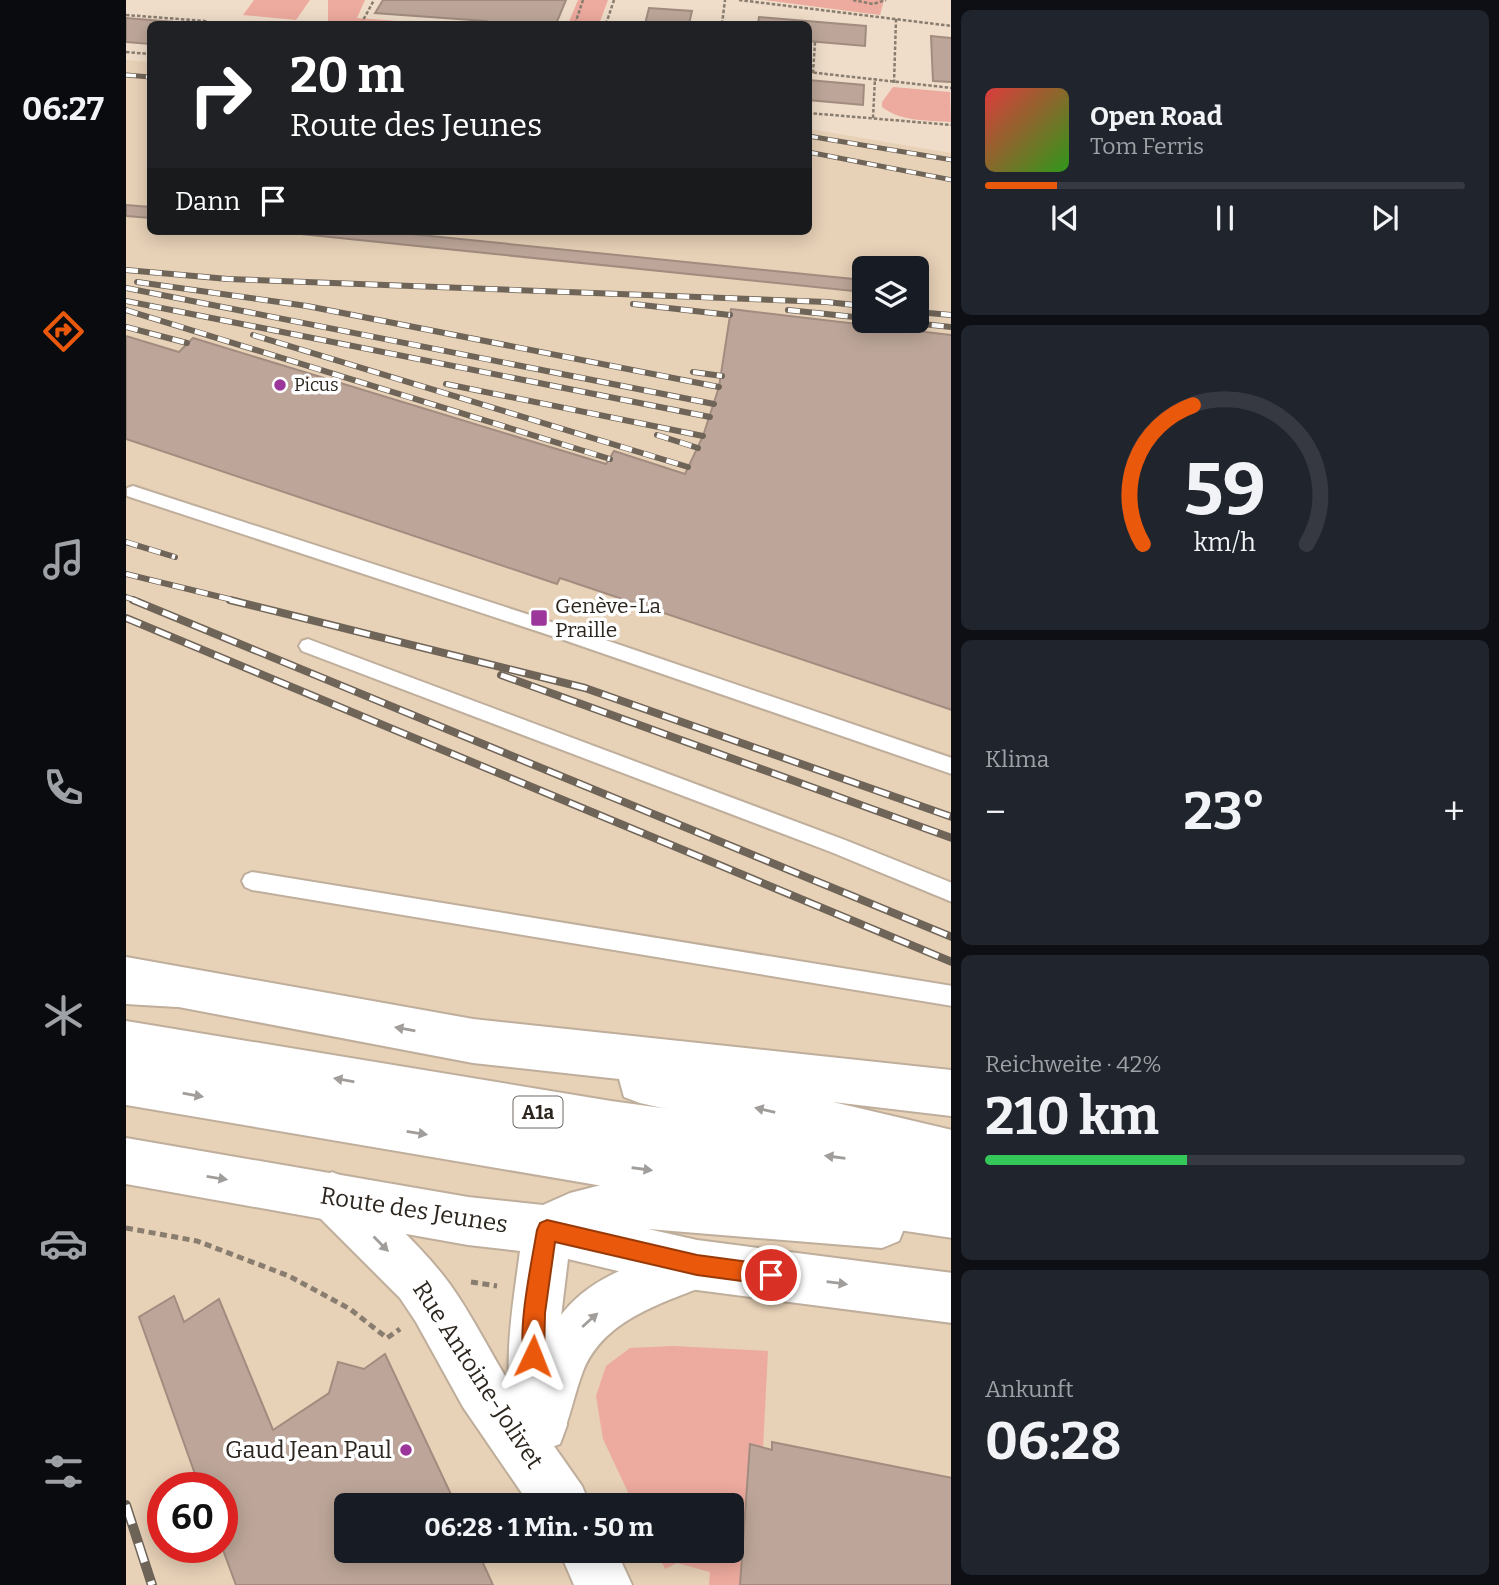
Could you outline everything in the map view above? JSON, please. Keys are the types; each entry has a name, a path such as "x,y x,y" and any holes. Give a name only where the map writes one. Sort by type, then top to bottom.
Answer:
{"main road":[{"path":"126,976 473,1041 951,1153"},
{"path":"126,984 177,987"},
{"path":"473,1041 951,1093"},
{"name":"A1a","path":"126,1043 611,1124 951,1172"},
{"path":"126,1083 520,1150 951,1214"},
{"name":"Route des Jeunes","path":"126,1161 468,1221 547,1230 697,1265 951,1298"},
{"name":"Rue Antoine-Jolivet","path":"332,1196 417,1281 435,1304 481,1389 555,1493"},
{"path":"541,1424 533,1341 547,1230 570,1217 609,1206 654,1205 951,1230"},
{"name":"Rue Antoine-Jolivet","path":"558,1493 541,1424 564,1356 588,1319 637,1290 697,1265"},
{"path":"593,1563 604,1585"}],"lane":[{"path":"133,492 573,636 951,766"},
{"path":"308,646 838,846 951,893"},
{"path":"251,881 951,996"}],"path":[{"path":"363,21 374,0"},
{"path":"576,21 583,0"},
{"path":"607,21 614,0"},
{"path":"722,21 725,0"},
{"path":"739,0 951,26"},
{"path":"853,0 873,4 886,0"},
{"path":"126,15 205,21"},
{"path":"894,83 896,19"},
{"path":"812,65 815,42"},
{"path":"126,52 147,54"},
{"path":"812,73 951,88"},
{"path":"873,118 875,78"},
{"path":"812,113 951,125"}],"shaded area":[{"path":"254,0 310,0 296,20 243,15"},
{"path":"328,0 365,0 357,18 398,21 328,21"},
{"path":"578,0 608,0 600,21 569,21"},
{"path":"764,0 884,0 880,15"},
{"path":"126,60 147,62 147,235 812,235 812,130 951,153 951,1585 126,1585"},
{"path":"893,87 950,92 951,122 915,119 889,112 882,107 882,102"},
{"path":"673,1346 768,1351 763,1448 750,1445 744,1529 744,1493 628,1493 603,1439 596,1396 606,1366 630,1348"},
{"path":"662,1563 677,1563 665,1569"},
{"path":"677,1563 742,1563 740,1585 709,1585 710,1572"}],"building":[{"path":"383,0 566,0 557,21 486,21 375,13"},
{"path":"649,8 692,11 690,21 646,21"},
{"path":"759,17 807,21 758,21"},
{"path":"126,18 163,21 147,21 147,44 126,42"},
{"path":"812,21 866,26 865,46 812,41"},
{"path":"931,36 951,38 951,82 933,81"},
{"path":"812,80 864,85 863,105 812,100"},
{"path":"126,205 147,207 147,218 126,216"},
{"path":"311,235 420,235 852,279 852,291"},
{"path":"731,309 852,323 852,333 929,332 951,335 951,710 560,578 557,584 126,439 126,336 179,352 193,338 606,464 614,451 685,474 703,436 719,387"},
{"path":"174,1296 184,1322 219,1299 273,1430 329,1393 338,1362 364,1369 385,1354 450,1493 334,1493 334,1563 483,1563 493,1585 236,1585 228,1563 238,1563 238,1472 194,1472 139,1317"},
{"path":"772,1442 951,1478 951,1585 740,1585 742,1563 744,1563 750,1444 772,1450"}],"railway":[{"path":"126,75 147,77"},
{"path":"812,137 951,160"},
{"path":"812,153 951,180"},
{"path":"126,270 228,279 852,305"},
{"path":"137,282 307,306 719,387"},
{"path":"126,288 714,404"},
{"path":"126,301 710,417"},
{"path":"633,304 730,315"},
{"path":"126,310 610,459"},
{"path":"788,310 852,317"},
{"path":"929,313 951,315"},
{"path":"929,325 951,327"},
{"path":"126,327 187,343"},
{"path":"253,335 688,467"},
{"path":"693,372 722,376"},
{"path":"446,384 703,436"},
{"path":"657,435 698,448"},
{"path":"126,542 175,557"},
{"path":"126,574 237,601"},
{"path":"126,597 137,601"},
{"path":"133,600 951,937"},
{"path":"230,600 585,688 951,817"},
{"path":"126,618 951,962"},
{"path":"501,675 951,838"},
{"path":"126,1505 152,1585"}],"place":[{"name":"Picus","path":"280,385"},
{"name":"Genève-La Praille","path":"539,618"},
{"name":"Gaud Jean Paul","path":"406,1450"}],"route":[{"path":"533,1356 535,1313 547,1230 697,1265 771,1275"}]}
